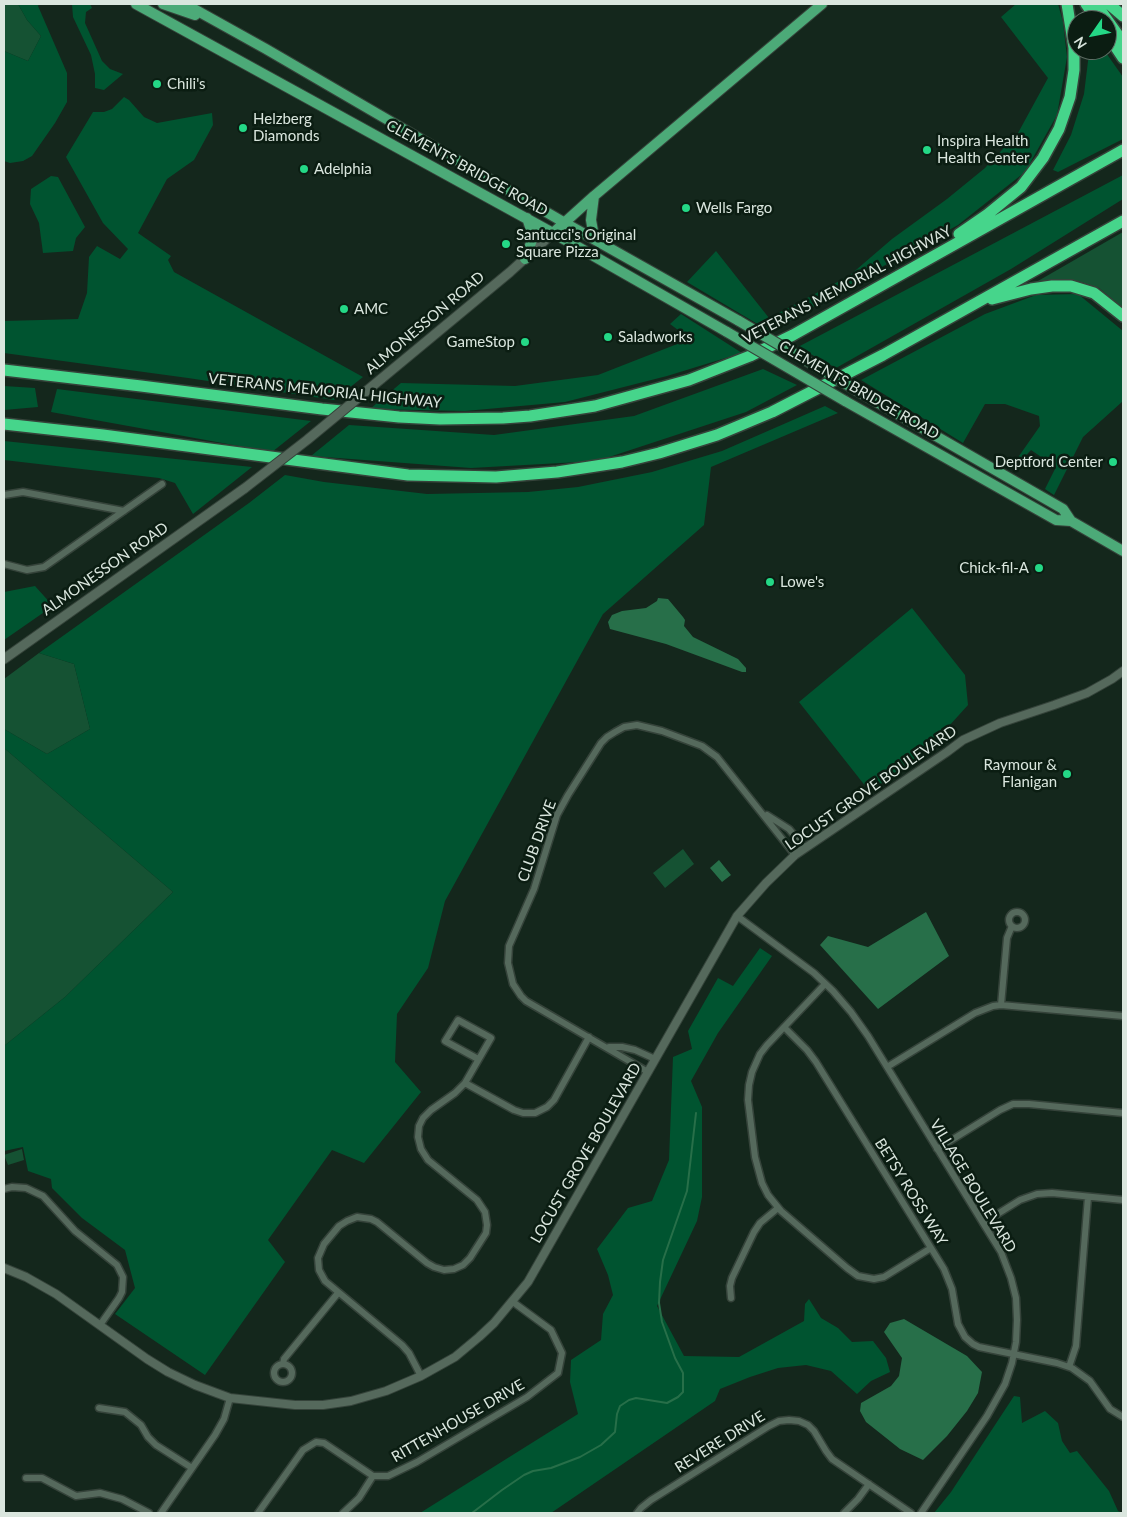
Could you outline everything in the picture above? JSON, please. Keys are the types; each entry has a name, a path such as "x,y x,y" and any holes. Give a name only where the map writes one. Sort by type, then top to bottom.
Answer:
{"highway":[{"path":"940,253 947,241 969,228 1021,187 1053,143 1065,114 1074,70 1074,48 1068,4"},
{"path":"1096,4 1123,42"},
{"path":"1109,4 1123,16"},
{"name":"VETERANS MEMORIAL HIGHWAY","path":"4,370 390,416 478,419 530,416 595,406 633,397 688,380 728,365 792,335 1123,150"},
{"path":"4,424 408,475 496,477 557,472 622,462 717,435 772,412 868,363 1123,221"},
{"path":"981,300 998,298 1031,289 1071,286 1094,293 1123,316"}],"main road":[{"name":"CLEMENTS BRIDGE ROAD","path":"136,4 527,218 1056,520 1071,521 1123,551"},
{"path":"163,4 222,24"},
{"name":"CLEMENTS BRIDGE ROAD","path":"185,4 1063,509 1071,521"},
{"name":"ALMONESSON ROAD","path":"4,659 245,488 308,440 525,259 594,196 822,4"},
{"path":"594,196 590,220 593,231 601,243"},
{"path":"525,259 532,240 532,230 527,218"}],"street":[{"path":"4,564 27,570 44,567 162,484"},
{"path":"4,495 23,492 124,511"},
{"name":"LOCUST GROVE BOULEVARD","path":"4,1268 46,1288 168,1372 195,1385 230,1398 287,1404 323,1405 351,1401 386,1391 420,1376 455,1357 494,1323 528,1282 737,916 766,883 795,855 963,740 1000,723 1086,693 1123,671"},
{"name":"CLUB DRIVE","path":"648,1072 608,1047 535,1007 521,996 510,978 508,957 512,937 534,889 557,815 601,743 607,736 624,727 638,725 662,731 696,744 717,757 795,855"},
{"path":"762,812 789,829 806,848"},
{"name":"VILLAGE BOULEVARD","path":"737,916 800,962 826,984 856,1018 1001,1252 1012,1278 1016,1298 1017,1320 1014,1355 1007,1379 999,1398 920,1513"},
{"path":"1001,1004 1007,938 1012,926"},
{"path":"826,984 767,1045 758,1058 750,1079 748,1095 756,1165 764,1187 778,1208 858,1276 877,1278 887,1275 931,1248"},
{"path":"887,1067 975,1013 990,1006 1001,1004 1123,1016"},
{"path":"420,1376 409,1353 402,1345 328,1285 320,1274 318,1258 324,1244 339,1226 357,1217 378,1222 434,1267 444,1270 454,1269 463,1265 470,1258 482,1242 487,1227 483,1208 477,1200 428,1160 418,1140 419,1126 423,1118 465,1083 491,1038 458,1020 445,1041 478,1059"},
{"name":"BETSY ROSS WAY","path":"784,1027 816,1062 944,1269 953,1294 957,1322 963,1335 979,1347 1069,1367"},
{"path":"465,1083 514,1110 523,1113 535,1113 547,1107 554,1100 589,1037"},
{"path":"608,1047 622,1047 635,1050 655,1060"},
{"path":"937,1149 1013,1104 1123,1113"},
{"path":"4,1189 12,1187 26,1188 43,1196 75,1231 117,1264 123,1277 122,1292 100,1325"},
{"path":"983,1223 1020,1200 1034,1194 1052,1193 1123,1200"},
{"path":"1088,1197 1076,1346 1069,1367 1087,1378 1110,1409 1123,1416"},
{"path":"731,1298 730,1286 732,1278 754,1232 760,1223 778,1208"},
{"path":"284,1364 284,1360 338,1293"},
{"name":"RITTENHOUSE DRIVE","path":"373,1476 388,1476 417,1462 527,1397 558,1373 562,1353 551,1330 513,1302"},
{"path":"161,1513 215,1435 224,1419 230,1398"},
{"path":"99,1408 125,1412 141,1425 148,1437 156,1445 192,1468"},
{"name":"REVERE DRIVE","path":"637,1513 651,1500 769,1426 785,1420 799,1421 808,1425 830,1456 912,1513"},
{"path":"258,1513 303,1450 316,1442 324,1443 373,1476 359,1498 343,1513"},
{"path":"26,1478 42,1478 76,1496 100,1493 122,1499 149,1513"},
{"path":"844,1513 858,1499 868,1484"}],"shaded area":[{"path":"4,4 18,4 27,20 41,36 28,61 4,51"},
{"path":"18,4 39,4 38,6 67,73 67,102 32,156 23,161 10,163 4,161 4,51 28,61 41,36 27,20"},
{"path":"72,4 90,4 92,8 86,12 85,23 102,61 110,69 123,74 104,90 95,88 95,74 91,55 73,17"},
{"path":"1016,4 1058,4 1063,22 1067,57 1057,115 1025,172 958,225 856,281 771,332 687,282 716,251 769,318 849,276 892,239 947,199 985,168 1018,133 1048,78 1001,17"},
{"path":"1088,60 1111,60 1123,77 1123,139 1058,172 1053,170 1071,135 1084,94"},
{"path":"124,97 144,117 157,123 212,113 213,125 194,160 167,179 138,233 171,256 168,260 174,272 363,377 334,400 4,353 4,321 78,319 87,293 89,257 97,246 120,259 128,249 103,223 66,157 93,112 104,112 112,109"},
{"path":"1123,175 1123,199 1011,269 836,368 798,347"},
{"path":"51,176 58,177 85,227 76,238 73,251 43,253 39,223 30,204 31,189"},
{"path":"1123,232 1123,308 1099,288 1081,282 1066,280 1038,281"},
{"path":"1078,294 1123,331 1123,401 1083,437 1054,495 1045,489 1056,467 1031,450 1015,467 1012,466 1040,426 1039,416 1005,404 985,404 963,443 861,380 985,314 1036,295"},
{"path":"681,314 742,353 667,376 565,402 465,411 370,409 401,383 515,386 598,375 690,339 670,324"},
{"path":"763,369 797,385 746,412 597,461 471,468 311,456 349,425 494,435 634,416"},
{"path":"4,386 35,388 38,407 4,410"},
{"path":"57,389 311,421 272,452 51,412"},
{"path":"825,406 838,413 711,467 704,525 603,614 445,901 428,968 397,1014 395,1062 421,1092 364,1163 332,1150 268,1240 285,1262 205,1375 115,1314 135,1288 125,1250 82,1218 52,1188 51,1179 28,1171 23,1147 4,1151 4,1046 65,997 173,892 4,748 4,729 47,754 90,729 74,664 39,653 249,503 285,475 324,482 427,494 528,492 578,487 652,472 722,451"},
{"path":"4,441 252,467 193,514 175,483 159,478 4,460"},
{"path":"35,586 53,606 4,640 4,592"},
{"path":"658,598 668,599 685,620 684,626 693,637 738,659 746,668 746,672 666,644 610,629 608,622 612,615 622,611 646,608 657,601"},
{"path":"912,608 965,675 968,705 930,747 870,792 799,702"},
{"path":"39,653 74,664 90,729 47,754 4,729 4,679"},
{"path":"4,748 173,892 65,997 4,1046"},
{"path":"683,849 694,864 665,888 653,873"},
{"path":"719,860 731,875 722,882 710,868"},
{"path":"926,912 949,956 878,1009 820,945 828,936 868,947"},
{"path":"760,948 772,956 718,1033 691,1081 702,1107 702,1197 697,1221 657,1306 684,1356 739,1357 804,1321 805,1304 809,1299 821,1318 838,1328 852,1342 873,1341 886,1358 890,1372 871,1381 857,1394 831,1371 806,1365 778,1368 720,1389 715,1401 551,1513 420,1513 578,1414 570,1382 571,1360 601,1340 603,1314 613,1295 608,1275 597,1249 628,1208 652,1201 669,1160 673,1057 692,1049 688,1031 718,978 733,986"},
{"path":"22,1149 24,1160 8,1165 4,1155"},
{"path":"904,1319 967,1356 982,1372 978,1393 967,1411 947,1436 923,1460 900,1449 866,1422 860,1411 861,1403 891,1386 899,1376 902,1358 884,1332 890,1323"},
{"path":"1014,1396 1020,1397 1022,1423 1045,1411 1058,1423 1062,1441 1070,1453 1077,1451 1109,1491 1118,1511 1123,1513 934,1513 951,1492"}],"waterway":[{"path":"472,1513 524,1475 533,1471 551,1468 580,1457 601,1445 615,1432 620,1406 629,1400 636,1398 667,1403 683,1392 683,1373 675,1358 662,1322 659,1303 663,1260 687,1191 696,1113"}],"place":[{"name":"Chili's","path":"157,84"},
{"name":"Helzberg Diamonds","path":"243,128"},
{"name":"Inspira Health Health Center","path":"927,150"},
{"name":"Adelphia","path":"304,169"},
{"name":"Wells Fargo","path":"686,208"},
{"name":"Santucci's Original Square Pizza","path":"506,244"},
{"name":"AMC","path":"344,309"},
{"name":"Saladworks","path":"608,337"},
{"name":"GameStop","path":"525,342"},
{"name":"Deptford Center","path":"1113,462"},
{"name":"Chick-fil-A","path":"1039,568"},
{"name":"Lowe's","path":"770,582"},
{"name":"Raymour & Flanigan","path":"1067,774"}]}
